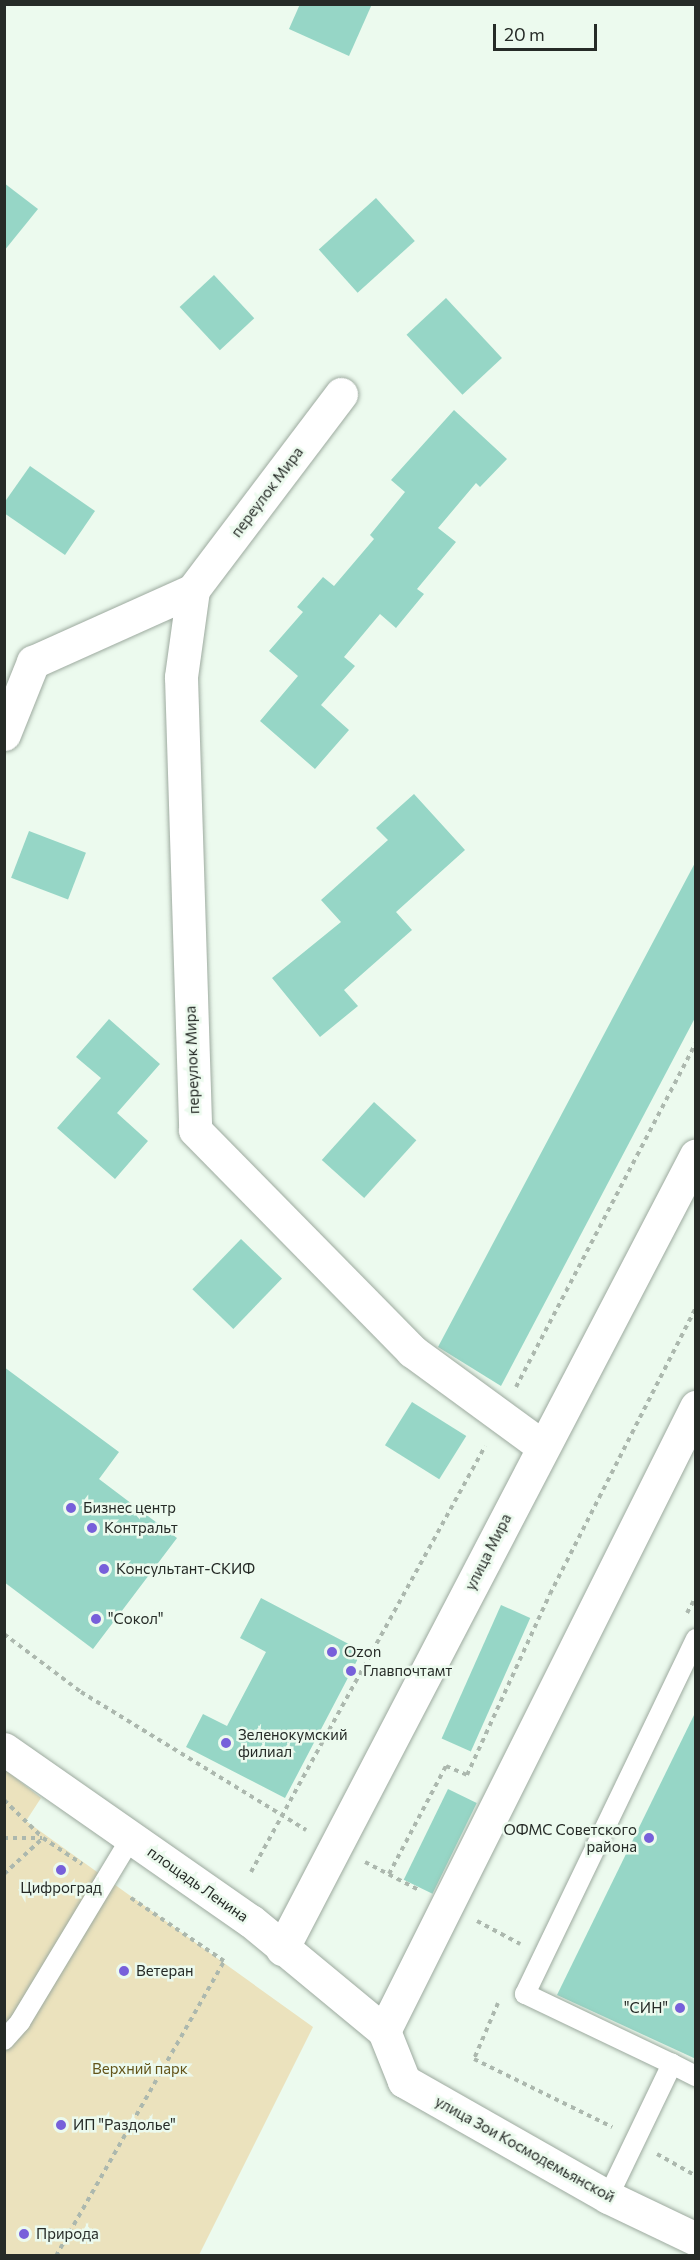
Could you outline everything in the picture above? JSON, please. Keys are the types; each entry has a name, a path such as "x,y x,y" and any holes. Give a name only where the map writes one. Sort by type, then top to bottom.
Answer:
{"street":[{"name":"переулок Мира","path":"4,734 33,662 193,590 341,394"},
{"name":"переулок Мира","path":"193,590 181,677 195,1130 412,1351 543,1447"},
{"name":"улица Мира","path":"282,1949 696,1155"},
{"path":"384,2031 696,1407"},
{"name":"площадь Ленина","path":"4,1749 251,1921 282,1949 384,2031"},
{"name":"улица Зои Космодемьянской","path":"384,2031 404,2080 608,2197 696,2239"}],"lane":[{"path":"696,1639 525,1994 696,2076"},
{"path":"4,2040 20,2022 131,1838"},
{"path":"608,2197 672,2064"}],"path":[{"path":"251,1872 500,1417 696,1042"},
{"path":"389,1874 446,1766 467,1775 550,1594 696,1308"},
{"path":"4,1634 81,1692 281,1817 524,1946"},
{"path":"4,1800 43,1838 224,1961 56,2256"},
{"path":"4,1838 43,1838"},
{"path":"4,1874 43,1838"},
{"path":"500,1999 474,2059 635,2140 696,2176"}],"green space":[{"name":"Верхний парк","path":"4,1769 41,1798 26,1821 313,2027 199,2255 5,2255"}],"building":[{"path":"300,4 372,4 349,56 289,29"},
{"path":"4,183 38,209 4,251"},
{"path":"376,198 415,241 358,293 319,250"},
{"path":"214,275 254,318 220,350 180,307"},
{"path":"446,298 502,358 462,395 407,335"},
{"path":"454,410 507,459 480,487 476,483 438,528 456,542 417,589 424,594 396,628 380,614 344,657 355,666 321,705 349,730 315,769 260,721 298,676 269,651 303,612 297,607 323,577 334,586 374,539 370,535 405,492 391,480"},
{"path":"30,466 95,511 65,555 4,513 4,503"},
{"path":"414,794 465,850 396,912 412,930 344,990 358,1006 320,1037 272,978 341,922 321,900 388,840 376,828"},
{"path":"29,831 86,853 68,900 11,878"},
{"path":"696,861 696,1016 501,1386 438,1347"},
{"path":"109,1019 160,1064 117,1113 148,1141 115,1179 57,1128 101,1078 76,1057"},
{"path":"374,1102 416,1140 364,1198 322,1160"},
{"path":"241,1239 282,1279 233,1329 192,1289"},
{"name":"Бизнес центр","path":"4,1367 119,1452 99,1479 177,1538 93,1649 4,1582"},
{"path":"412,1402 466,1436 439,1479 385,1445"},
{"path":"261,1598 362,1651 285,1798 186,1747 203,1714 227,1726 266,1652 240,1638"},
{"path":"501,1605 530,1618 471,1751 442,1738"},
{"path":"696,1711 696,2059 557,1995"},
{"path":"448,1789 477,1803 432,1894 404,1880"}],"place":[{"name":"Бизнес центр","path":"71,1508"},
{"name":"Контральт","path":"92,1528"},
{"name":"Консультант-СКИФ","path":"104,1569"},
{"name":"\"Сокол\"","path":"96,1619"},
{"name":"Ozon","path":"332,1652"},
{"name":"Главпочтамт","path":"351,1671"},
{"name":"Зеленокумский филиал","path":"226,1743"},
{"name":"OФМС Советского района","path":"649,1838"},
{"name":"Цифроград","path":"61,1870"},
{"name":"Ветеран","path":"124,1971"},
{"name":"\"СИН\"","path":"680,2008"},
{"name":"ИП \"Раздолье\"","path":"61,2125"},
{"name":"Природа","path":"24,2234"}]}
